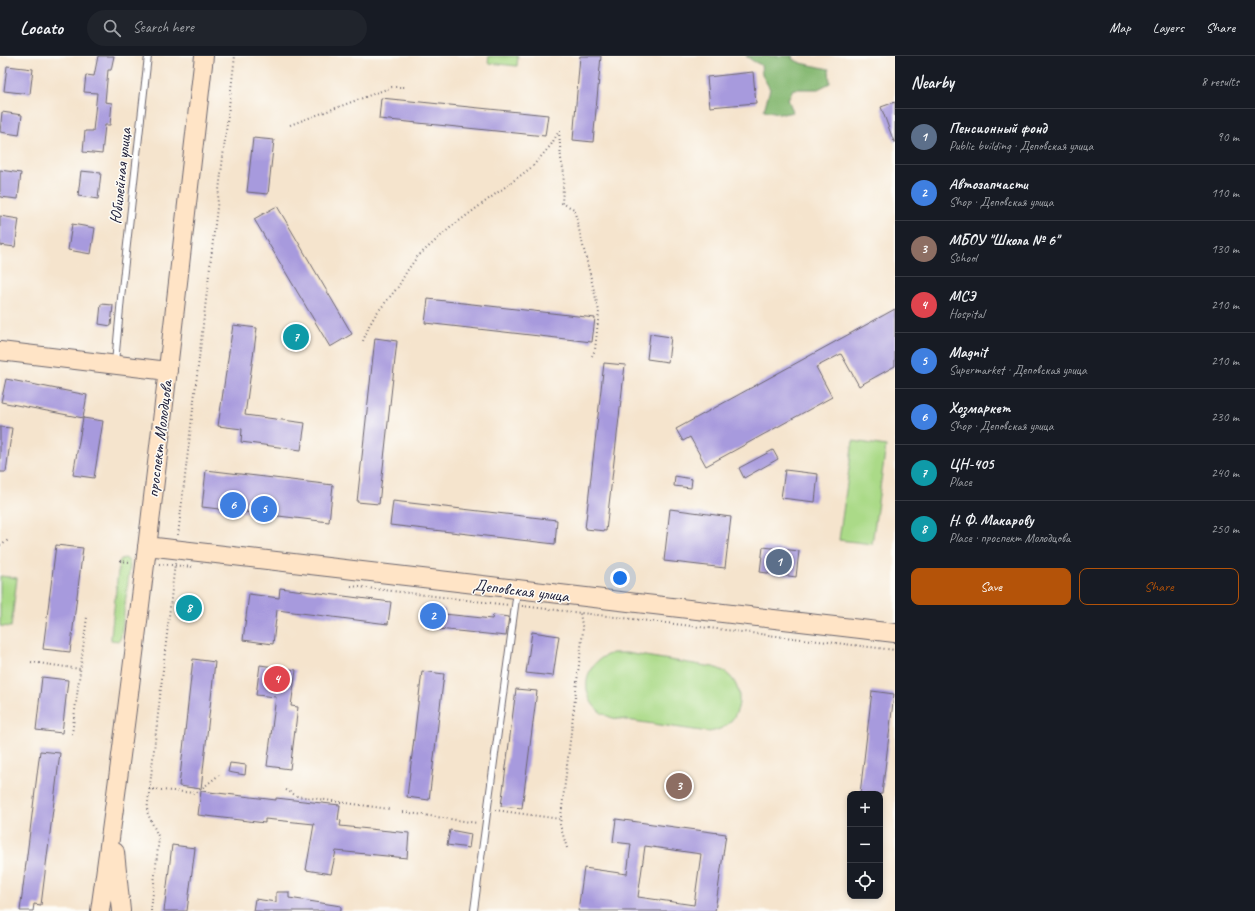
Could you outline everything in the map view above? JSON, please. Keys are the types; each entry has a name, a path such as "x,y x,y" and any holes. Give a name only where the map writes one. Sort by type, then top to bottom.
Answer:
{"main road":[{"name":"проспект Молодцова","path":"100,911 168,371 204,56"},
{"path":"0,351 168,371"},
{"name":"Деповская улица","path":"146,546 895,633"},
{"name":"проспект Молодцова","path":"112,822 121,911"}],"lane":[{"name":"Юбилейная улица","path":"114,365 120,298 148,56"},
{"path":"474,910 518,590"}],"path":[{"path":"150,911 159,838 147,812 149,788 168,639 176,550 235,56"},
{"path":"290,125 392,87 405,87"},
{"path":"363,340 376,314 398,287 407,270 417,257 451,227 532,167 551,144 559,131 561,159 564,172 562,203 574,209 599,311 595,350 592,356"},
{"path":"0,545 8,540"},
{"path":"567,848 560,825 560,819 583,632 578,596"},
{"path":"72,734 87,617"},
{"path":"31,662 80,668"},
{"path":"149,788 196,793 219,775"},
{"path":"286,790 297,796 389,809"},
{"path":"488,809 560,819"},
{"path":"403,812 485,825"}],"green space":[{"path":"489,56 518,56 517,66 488,63"},
{"path":"746,56 793,56 792,59 801,63 829,69 830,83 818,89 793,89 788,99 793,112 783,114 764,110 770,89 762,75 761,65"},
{"path":"853,441 886,446 872,544 839,540"},
{"path":"125,558 128,560 130,565 121,637 119,641 111,640 111,636 119,562 121,559"},
{"path":"0,576 17,578 11,627 0,626"},
{"path":"613,653 626,653 713,667 725,672 733,680 738,690 739,701 736,712 730,721 721,728 708,732 613,718 602,713 593,705 588,695 588,675 593,666 602,658"}],"building":[{"path":"98,56 114,56 111,70 108,70 105,102 112,103 110,125 105,125 102,154 83,152 85,131 93,131 97,93 84,92 86,75 94,76"},
{"path":"580,56 601,56 593,142 573,140"},
{"path":"7,66 33,69 30,94 4,91"},
{"path":"753,72 756,103 710,107 707,77"},
{"path":"381,98 548,115 545,136 379,119"},
{"path":"895,102 895,142 894,142 881,107"},
{"path":"2,112 22,115 19,135 0,132"},
{"path":"253,138 274,140 268,194 247,192"},
{"path":"0,170 21,173 18,199 0,197"},
{"path":"81,171 101,173 98,199 78,196"},
{"path":"277,206 352,334 330,347 254,219"},
{"path":"0,216 19,219 15,247 0,245"},
{"path":"72,224 95,228 91,254 68,250"},
{"path":"428,299 595,318 592,342 425,323"},
{"path":"101,304 113,305 111,326 99,324"},
{"path":"895,309 895,366 859,386 841,354 816,367 832,397 706,466 690,437 683,441 676,429"},
{"path":"233,325 257,328 245,415 305,423 301,450 241,442 242,429 218,426"},
{"path":"292,329 301,329 300,346 291,345"},
{"path":"650,334 671,337 668,362 647,359"},
{"path":"375,338 397,341 379,504 357,502"},
{"path":"604,363 625,365 606,531 585,529"},
{"path":"6,379 87,395 83,418 1,402"},
{"path":"83,418 103,421 94,478 73,475"},
{"path":"0,427 12,428 6,472 0,472"},
{"path":"773,450 778,459 744,478 739,468"},
{"path":"206,470 333,485 329,522 202,507"},
{"path":"785,470 818,474 815,502 781,498"},
{"path":"675,476 692,479 691,488 674,486"},
{"path":"393,501 557,520 555,544 390,525"},
{"path":"670,509 731,517 725,568 664,561"},
{"path":"56,545 83,548 70,652 43,649"},
{"path":"763,547 799,551 796,577 760,572"},
{"path":"280,588 391,602 388,624 277,610 273,644 243,640 249,594 279,598"},
{"path":"430,607 445,609 444,614 492,619 493,615 509,617 506,636 428,628"},
{"path":"532,632 559,636 553,676 526,673"},
{"path":"193,659 215,662 201,789 179,786"},
{"path":"260,665 296,670 291,706 298,707 290,769 267,766 276,697 256,695"},
{"path":"422,671 444,674 429,800 407,797"},
{"path":"42,677 68,680 62,733 36,730"},
{"path":"516,689 537,691 522,808 501,806"},
{"path":"872,691 894,694 882,791 860,791"},
{"path":"40,751 60,753 41,905 34,904 33,911 20,911"},
{"path":"230,763 246,765 245,775 228,772"},
{"path":"201,791 276,800 276,798 340,805 338,820 341,821 340,826 409,833 407,858 336,851 331,874 306,870 314,824 265,819 265,823 198,815"},
{"path":"616,819 726,834 715,911 578,911 584,868 627,874 631,844 613,842","holes":["645,846 701,854 694,905 638,897"]},
{"path":"450,830 471,834 469,848 447,845"},
{"path":"172,845 195,848 187,911 164,911"},
{"path":"276,892 289,892 289,898 341,906 341,911 253,911 255,899 276,902"}],"place":[{"name":"ЦН-405","path":"296,337"},
{"name":"Хозмаркет","path":"233,505"},
{"name":"Magnit","path":"264,509"},
{"name":"Пенсионный фонд","path":"779,562"},
{"name":"Н. Ф. Макарову","path":"189,608"},
{"name":"Автозапчасти","path":"433,616"},
{"name":"МСЭ","path":"277,679"},
{"name":"МБОУ \"Школа № 6\"","path":"679,786"}]}
